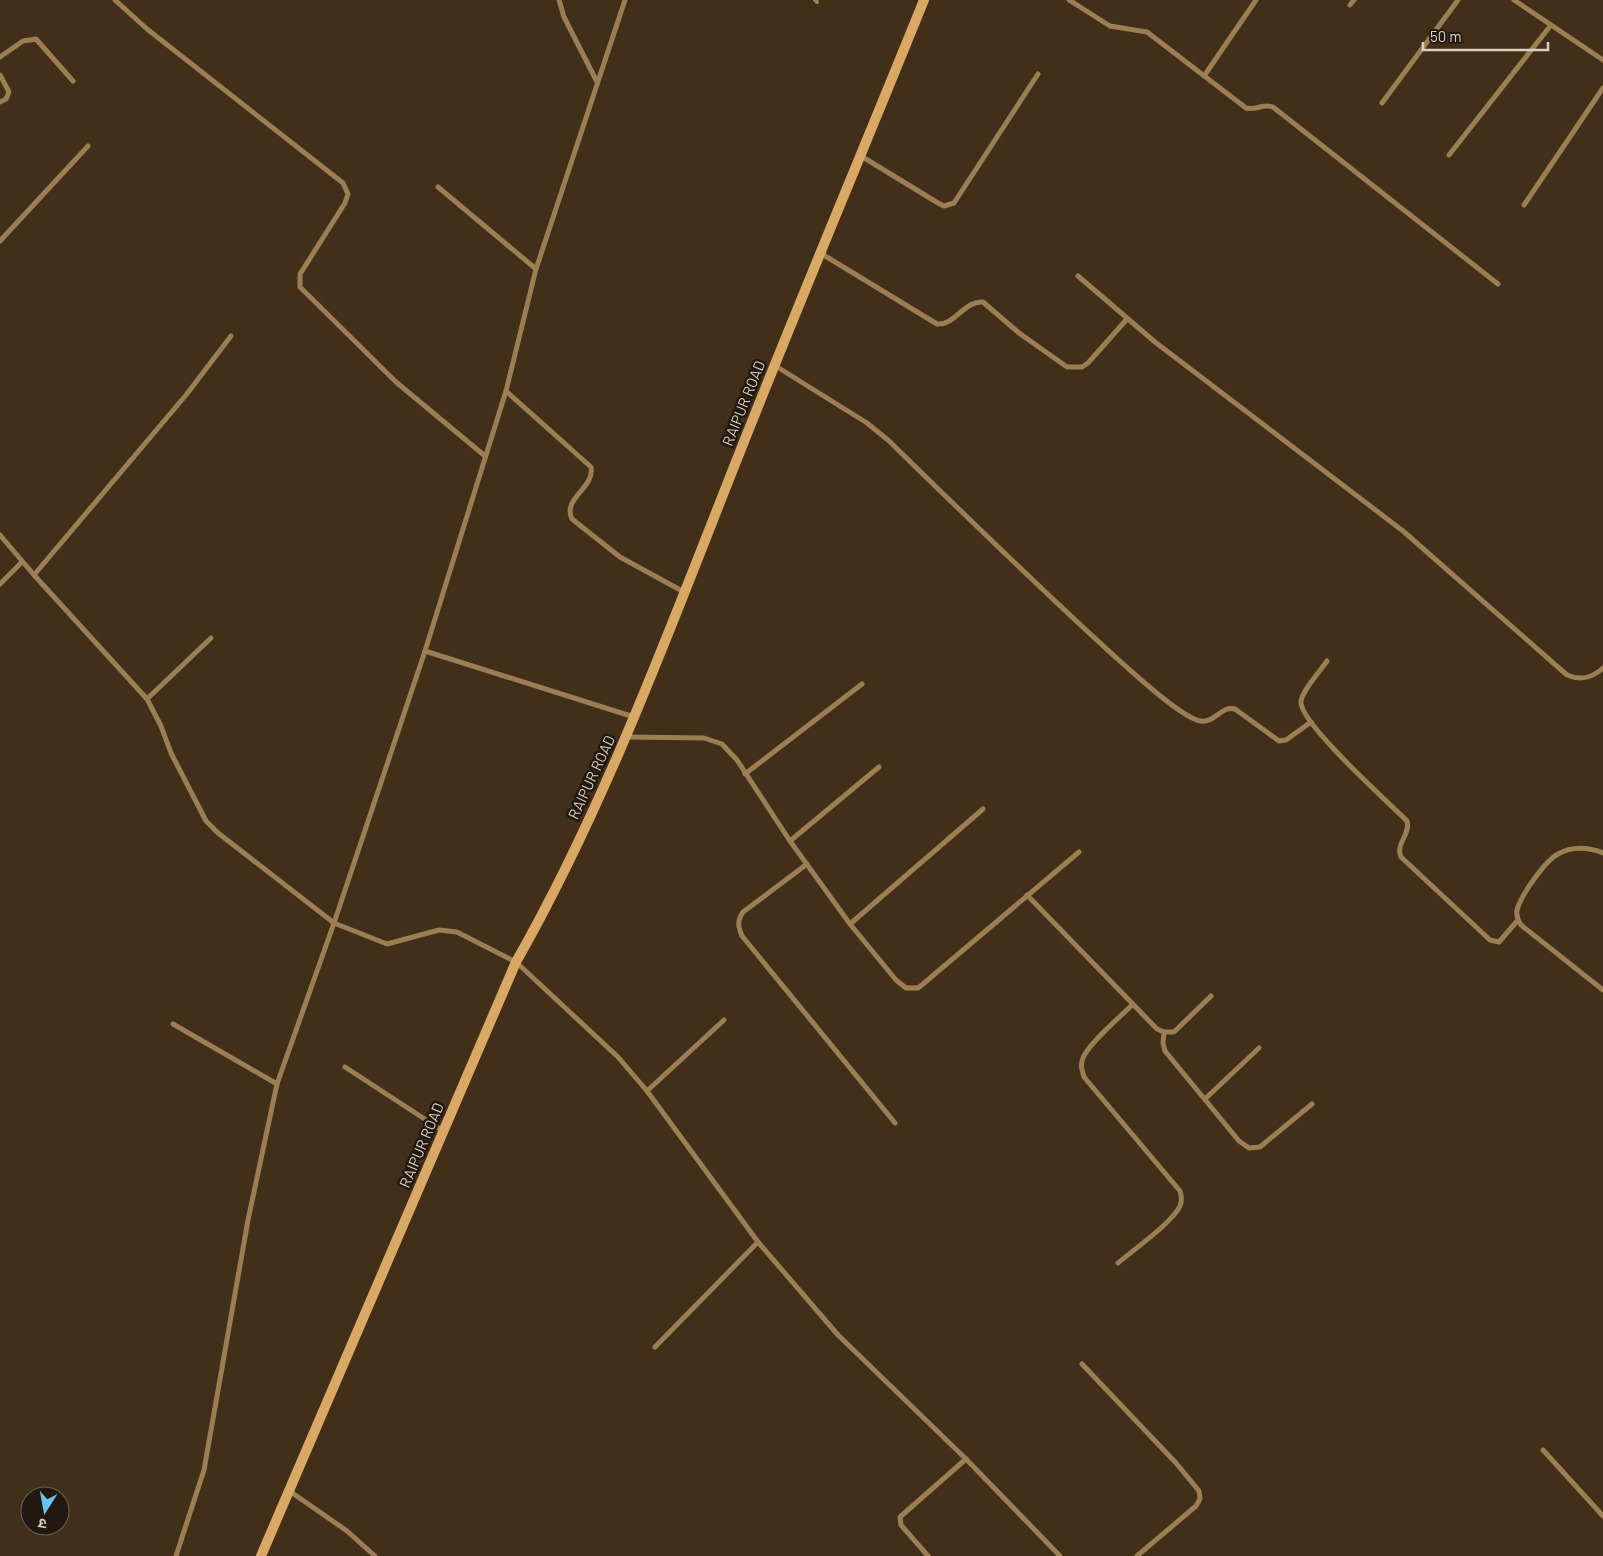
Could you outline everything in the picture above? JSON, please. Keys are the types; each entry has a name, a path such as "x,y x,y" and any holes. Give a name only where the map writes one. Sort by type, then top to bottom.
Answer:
{"main road":[{"name":"RAIPUR ROAD","path":"261,1556 516,962 536,928 626,737 774,365 822,254 924,0"}],"street":[{"path":"115,0 147,29 343,183 348,194 345,203 300,274 300,287 396,382 485,456"},
{"path":"559,0 564,17 597,82"},
{"path":"176,1556 204,1470 248,1220 276,1084 334,923 425,651 506,391 536,269 625,0"},
{"path":"1069,0 1110,26 1147,32 1246,108 1252,110 1264,105 1273,106 1498,284"},
{"path":"1204,76 1256,0"},
{"path":"1350,5 1354,0"},
{"path":"1382,103 1458,0"},
{"path":"1514,0 1603,60"},
{"path":"1449,155 1551,25"},
{"path":"0,57 23,41 36,39 73,81"},
{"path":"861,156 938,203 944,206 954,203 1038,74"},
{"path":"0,76 9,92 6,99 0,102"},
{"path":"1524,205 1603,88"},
{"path":"0,241 88,146"},
{"path":"438,187 536,269"},
{"path":"822,254 937,324 944,323 975,302 983,302 1019,333 1067,367 1082,367 1088,363 1127,318"},
{"path":"1078,276 1155,342 1403,532 1567,675 1583,679 1590,677 1603,668"},
{"path":"34,575 186,395 231,336"},
{"path":"774,365 866,423 888,440 1089,633 1158,694 1188,715 1200,722 1206,721 1227,709 1235,709 1279,741 1286,740 1311,722"},
{"path":"506,391 591,467 589,481 569,507 572,519 620,557 684,592"},
{"path":"0,535 22,562 147,699 158,718 171,753 206,821 218,833 334,923 387,944 439,930 452,931 516,962 618,1057 647,1091 758,1242 838,1335 966,1459 1060,1556"},
{"path":"0,584 22,562"},
{"path":"147,699 211,638"},
{"path":"425,651 634,717"},
{"path":"1327,660 1302,698 1302,709 1325,740 1407,821 1408,830 1399,850 1401,857 1483,936 1499,942 1518,920"},
{"path":"745,774 862,684"},
{"path":"626,737 714,740 728,750 806,864 850,924 901,986 912,989 924,984 1079,852"},
{"path":"790,841 879,767"},
{"path":"850,924 983,809"},
{"path":"1603,853 1583,848 1559,854 1549,861 1519,904 1517,911 1518,920 1521,925 1603,990"},
{"path":"806,864 743,912 738,921 739,928 742,936 895,1123"},
{"path":"1027,895 1150,1024 1164,1032 1174,1032 1178,1029 1211,996"},
{"path":"1118,1263 1173,1215 1181,1204 1182,1198 1180,1191 1084,1077 1081,1063 1086,1052 1132,1005"},
{"path":"647,1091 724,1020"},
{"path":"172,1024 276,1084"},
{"path":"1164,1032 1162,1043 1165,1051 1239,1141 1253,1149 1260,1147 1312,1104"},
{"path":"1205,1099 1259,1048"},
{"path":"345,1067 443,1132"},
{"path":"655,1347 758,1242"},
{"path":"1082,1364 1176,1463 1199,1491 1200,1499 1196,1506 1137,1556"},
{"path":"1543,1450 1603,1516"},
{"path":"928,1556 904,1529 900,1517 966,1459"},
{"path":"288,1490 347,1531 375,1556"}]}
